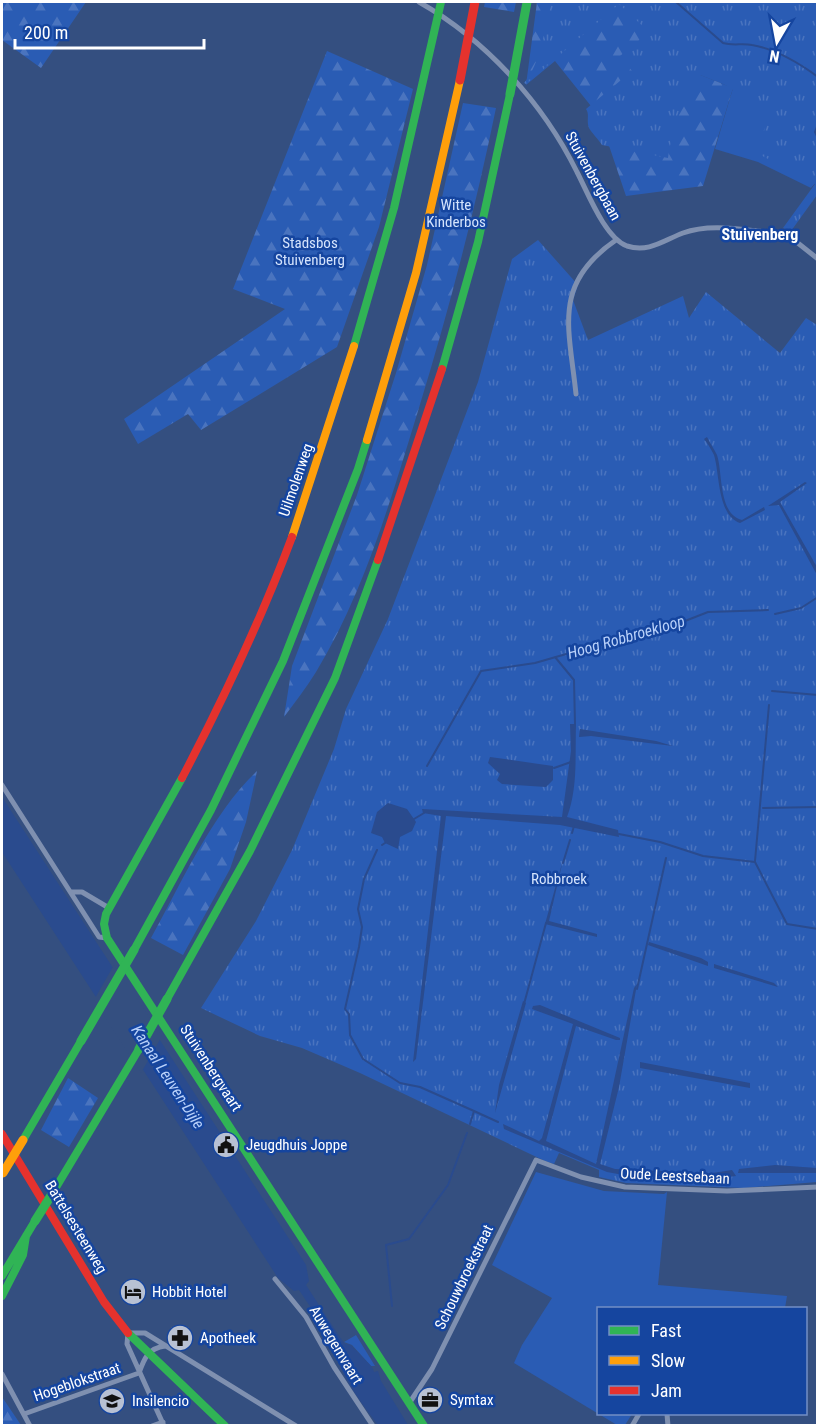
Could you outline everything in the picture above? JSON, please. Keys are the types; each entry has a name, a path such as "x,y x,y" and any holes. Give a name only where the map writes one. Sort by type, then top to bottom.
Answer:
{"main road":[{"name":"Uilmolenweg","path":"107,938 104,924 109,908 173,796 213,719 261,614 291,539 346,375 388,230 441,2"},
{"path":"2,1174 134,950 211,810 283,660 358,469 416,273 476,2"},
{"path":"2,1276 109,1100 250,851 335,678 409,473 454,333 478,242 527,2"},
{"name":"Stuivenbergvaart","path":"107,938 424,1425"},
{"name":"Battelsesteenweg","path":"2,1134 104,1302 128,1333 225,1425"},
{"path":"2,1296 23,1255 26,1236"}],"street":[{"name":"Stuivenbergbaan","path":"419,2 440,14 493,59 546,120 616,240 628,246 650,248 698,229 778,232 789,236 818,259"},
{"path":"576,394 568,320 573,288 591,260 616,240"},
{"name":"Stuivenbergvaart","path":"2,785 99,937 107,938"},
{"path":"71,892 82,892 109,908"},
{"name":"Schouwbroekstraat","path":"410,1402 432,1370 536,1160"},
{"name":"Oude Leestsebaan","path":"536,1160 581,1177 625,1187 727,1191 818,1187"},
{"name":"Auwegemvaart","path":"275,1279 306,1317 334,1367 373,1425"},
{"path":"152,1425 164,1424 127,1344 128,1333 145,1333 296,1425"},
{"path":"139,1373 153,1348 165,1346"},
{"name":"Hogeblokstraat","path":"24,1414 139,1373"},
{"path":"2,1374 30,1425"}],"green space":[{"path":"2,2 86,2 41,68 2,40"},
{"path":"485,2 516,2 514,12 484,7"},
{"path":"537,2 720,2 663,60 733,88 703,186 626,196 599,116 555,61 526,85"},
{"path":"551,2 817,2 817,195 791,231 783,228 815,184 755,152 770,115 705,71 684,99 668,158 602,145 592,132 588,125 586,109 632,71 620,56 649,32 619,4 526,84 524,83 530,76 538,56"},
{"path":"817,2 817,181 811,188 758,162 715,149 733,88 662,60"},
{"name":"Stadsbos Stuivenberg","path":"327,51 413,89 379,227 337,347 201,430 188,414 138,444 124,419 285,309 233,289"},
{"name":"Witte Kinderbos","path":"463,103 496,108 451,298 387,511 362,578 333,642 312,678 284,717 292,666 357,495 396,373 427,265"},
{"name":"Robbroek","path":"538,240 578,285 573,300 588,340 683,296 689,318 706,292 780,353 806,318 817,325 817,1182 744,1188 626,1183 599,1177 599,1170 559,1153 554,1164 545,1161 360,1073 302,1048 260,1036 201,1008 256,921 292,850 334,749 346,709 388,619 478,382 512,259"},
{"path":"257,771 246,822 230,869 183,955 151,938 212,828 241,788"},
{"path":"68,1078 98,1098 69,1147 41,1130"},
{"path":"536,1172 604,1191 664,1194 667,1192 658,1285 787,1296 785,1307 597,1307 597,1413 514,1363 522,1345 552,1298 492,1265"},
{"path":"356,1335 375,1366 371,1366 352,1345 344,1342"},
{"path":"2,1397 21,1425 2,1425"},
{"path":"601,1415 631,1415 625,1425 617,1425"}],"water":[{"path":"707,437 717,455 725,502 729,510 742,520 764,507 765,510 740,523 727,512 723,503 714,455 704,439"},
{"path":"805,482 807,483 780,502 817,567 817,575 779,505 768,506"},
{"path":"570,724 576,724 575,771 573,795 567,817 618,830 619,837 560,825 446,816 416,1059 413,1062 441,816 423,813 422,809 562,817 571,751"},
{"path":"580,729 656,741 673,746 591,736 579,737"},
{"path":"490,757 553,766 553,780 546,787 502,784 497,780 500,774 488,763"},
{"name":"Kanaal Leuven-Dijle","path":"2,797 306,1265 309,1281 306,1285 345,1344 351,1345 374,1372 378,1371 381,1381 408,1425 378,1425 359,1399 340,1366 338,1348 299,1290 294,1291 278,1278 2,852"},
{"path":"388,803 407,809 416,822 412,831 400,837 398,849 385,843 382,837 371,833 377,812"},
{"path":"563,860 549,921 597,934 597,937 545,924"},
{"path":"649,942 701,958 708,962 708,966 648,945"},
{"path":"714,964 774,983 778,987 714,968"},
{"path":"637,984 619,1087 600,1164 615,1169 662,1171 662,1176 629,1176 607,1172 504,1129 503,1124 539,1141 542,1138 573,1024 532,1009 533,1006 540,1005 620,1038 616,1040 576,1026 546,1141 596,1164 634,988"},
{"path":"523,1001 526,1003 495,1113 499,1085"},
{"path":"640,1062 750,1083 750,1088 640,1068"},
{"path":"775,1165 817,1168 817,1173 738,1173 739,1169"},
{"path":"732,1170 736,1176 699,1181 665,1175 668,1171 700,1175"}],"pier":[{"path":"114,965 162,1036 141,1073 94,1000"}],"waterway":[{"path":"676,2 723,43 752,45 778,53 818,77"},
{"path":"818,124 815,132 818,138"},
{"name":"Hoog Robbroekloop","path":"775,614 801,608 818,597"},
{"name":"Hoog Robbroekloop","path":"427,766 481,671 535,663 594,646 619,642 662,630 708,612 768,610"},
{"name":"Hoog Robbroekloop","path":"555,657 574,680 575,724"},
{"path":"772,691 818,695"},
{"path":"755,861 769,705"},
{"name":"Hoog Robbroekloop","path":"554,768 571,762"},
{"path":"763,808 818,807"},
{"path":"414,819 424,813"},
{"path":"572,833 574,826"},
{"path":"619,834 660,842 703,856 755,862 787,924 818,929"},
{"path":"563,863 570,840"},
{"path":"377,850 364,879 358,909 362,927 345,1009 349,1014 350,1035 363,1059 400,1083 420,1087 474,1111 470,1124"},
{"path":"637,989 666,858"},
{"path":"524,1004 546,923"},
{"path":"474,1111 498,1122"},
{"path":"392,1306 386,1245 409,1239 448,1185 467,1133"}],"traffic: fast":[{"path":"354,346 394,208 441,2"},
{"path":"510,94 527,2"},
{"path":"442,369 478,242 510,94"},
{"path":"134,950 211,810 283,661 358,469 367,440"},
{"path":"167,999 250,851 335,678 378,560"},
{"path":"182,778 106,914 104,924 107,938 424,1426"},
{"path":"81,1041 134,950"},
{"path":"139,1049 167,999"},
{"path":"23,1140 81,1041"},
{"path":"52,1194 139,1049"},
{"path":"35,1221 52,1194"},
{"path":"2,1276 35,1221"},
{"path":"2,1296 23,1255 26,1236"},
{"path":"128,1333 225,1426"}],"traffic: slow":[{"path":"367,440 416,273 460,80"},
{"path":"292,537 354,346"},
{"path":"3,1173 23,1140"}],"traffic: jam":[{"path":"460,80 475,2"},
{"path":"378,560 442,369"},
{"path":"182,778 241,659 292,537"},
{"path":"2,1134 104,1302 128,1333"}],"place":[{"name":"Jeugdhuis Joppe","path":"226,1145"},
{"name":"Hobbit Hotel","path":"133,1292"},
{"name":"Apotheek","path":"180,1338"},
{"name":"Symtax","path":"430,1400"},
{"name":"Insilencio","path":"112,1401"}],"district":[{"name":"Stuivenberg","path":"760,234"}]}
